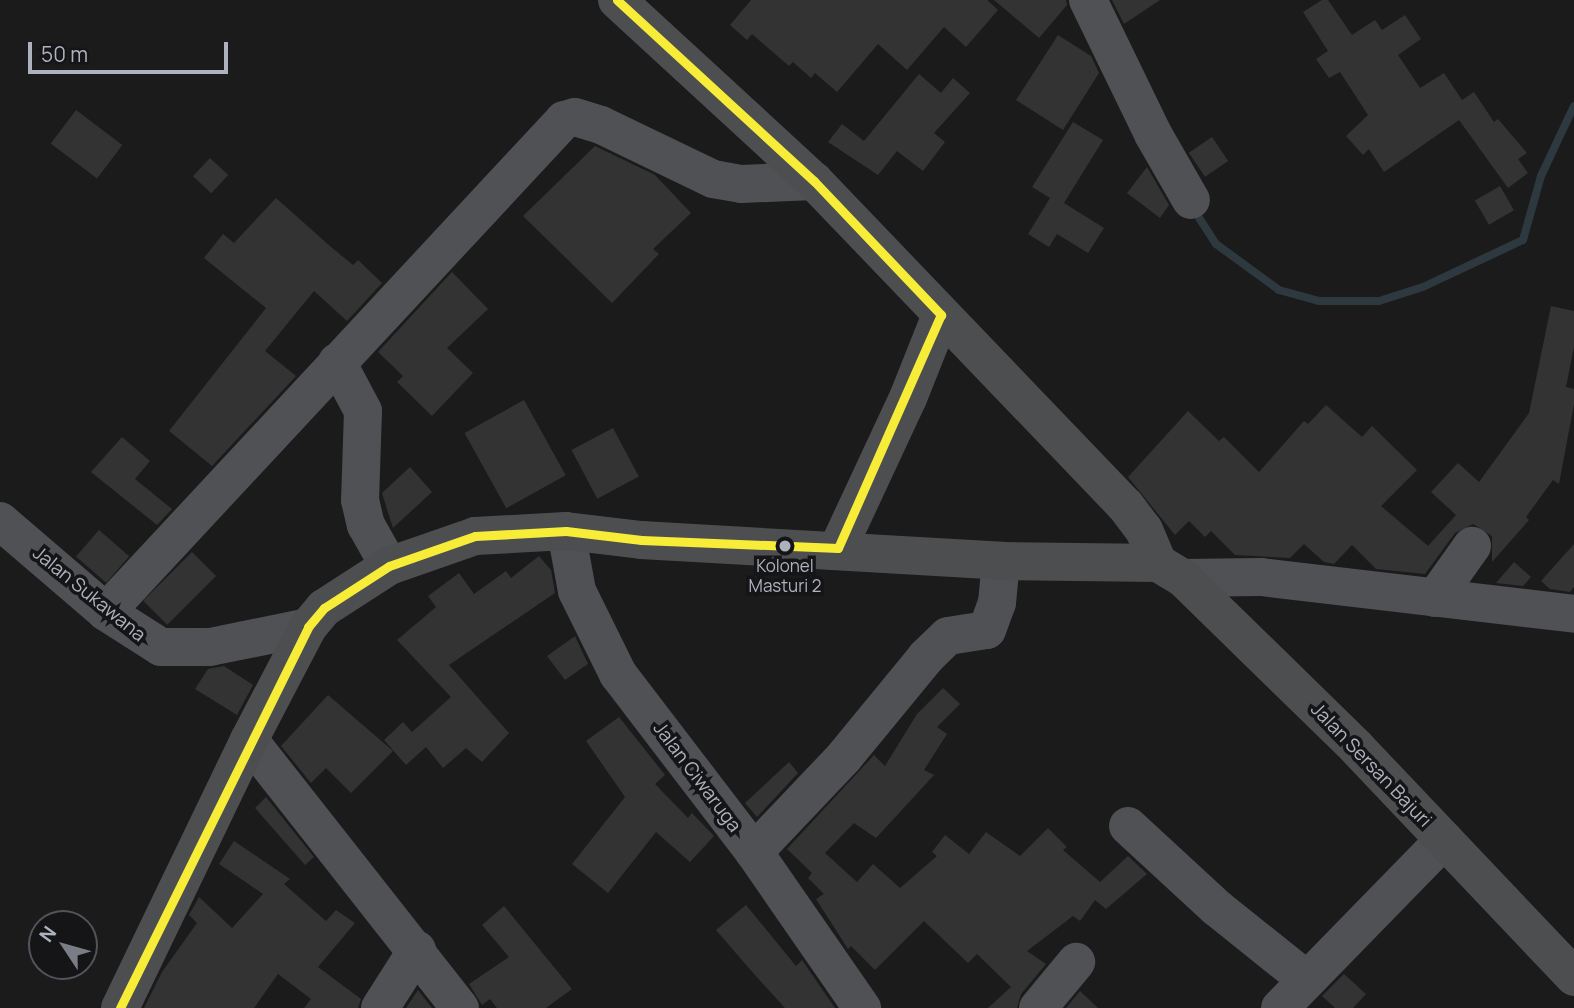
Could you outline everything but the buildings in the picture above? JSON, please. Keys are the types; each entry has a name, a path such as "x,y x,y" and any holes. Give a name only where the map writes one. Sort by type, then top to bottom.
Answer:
{"main road":[{"name":"Jalan Sersan Bajuri","path":"617,0 814,181 1132,513 1171,571 1444,840 1574,977"},
{"path":"838,548 908,398 941,315"},
{"path":"120,1008 249,740 308,627 324,608 390,566 475,536 566,531 641,540 838,548 1171,571"}],"street":[{"path":"1088,0 1153,134 1191,200"},
{"path":"106,612 337,362 570,117 656,148 713,179 741,184 814,181"},
{"path":"337,362 363,411 360,500 366,526 390,566"},
{"name":"Jalan Sukawana","path":"0,522 106,612 148,642 174,650 308,627"},
{"name":"Jalan Ciwaruga","path":"566,531 577,591 618,674 754,852 862,1008"},
{"path":"1436,598 1472,546"},
{"path":"754,852 844,757 926,657 948,636 987,630 998,603 1001,561"},
{"path":"1171,571 1261,577 1574,614"},
{"path":"249,740 460,1008"},
{"path":"1128,826 1217,908 1307,980"},
{"path":"1280,1008 1444,840"},
{"path":"380,1008 417,950"},
{"path":"1038,1008 1076,962"}],"waterway":[{"path":"1194,210 1216,244 1279,290 1319,301 1379,301 1423,287 1523,240 1541,176 1574,106"}],"transit line":[{"path":"617,0 814,181 941,315"},
{"path":"838,548 941,315"},
{"path":"120,1008 308,627 324,608 389,566 475,536 566,531 641,540 838,548"}],"place":[{"name":"Kolonel Masturi 2","path":"785,546"}]}
